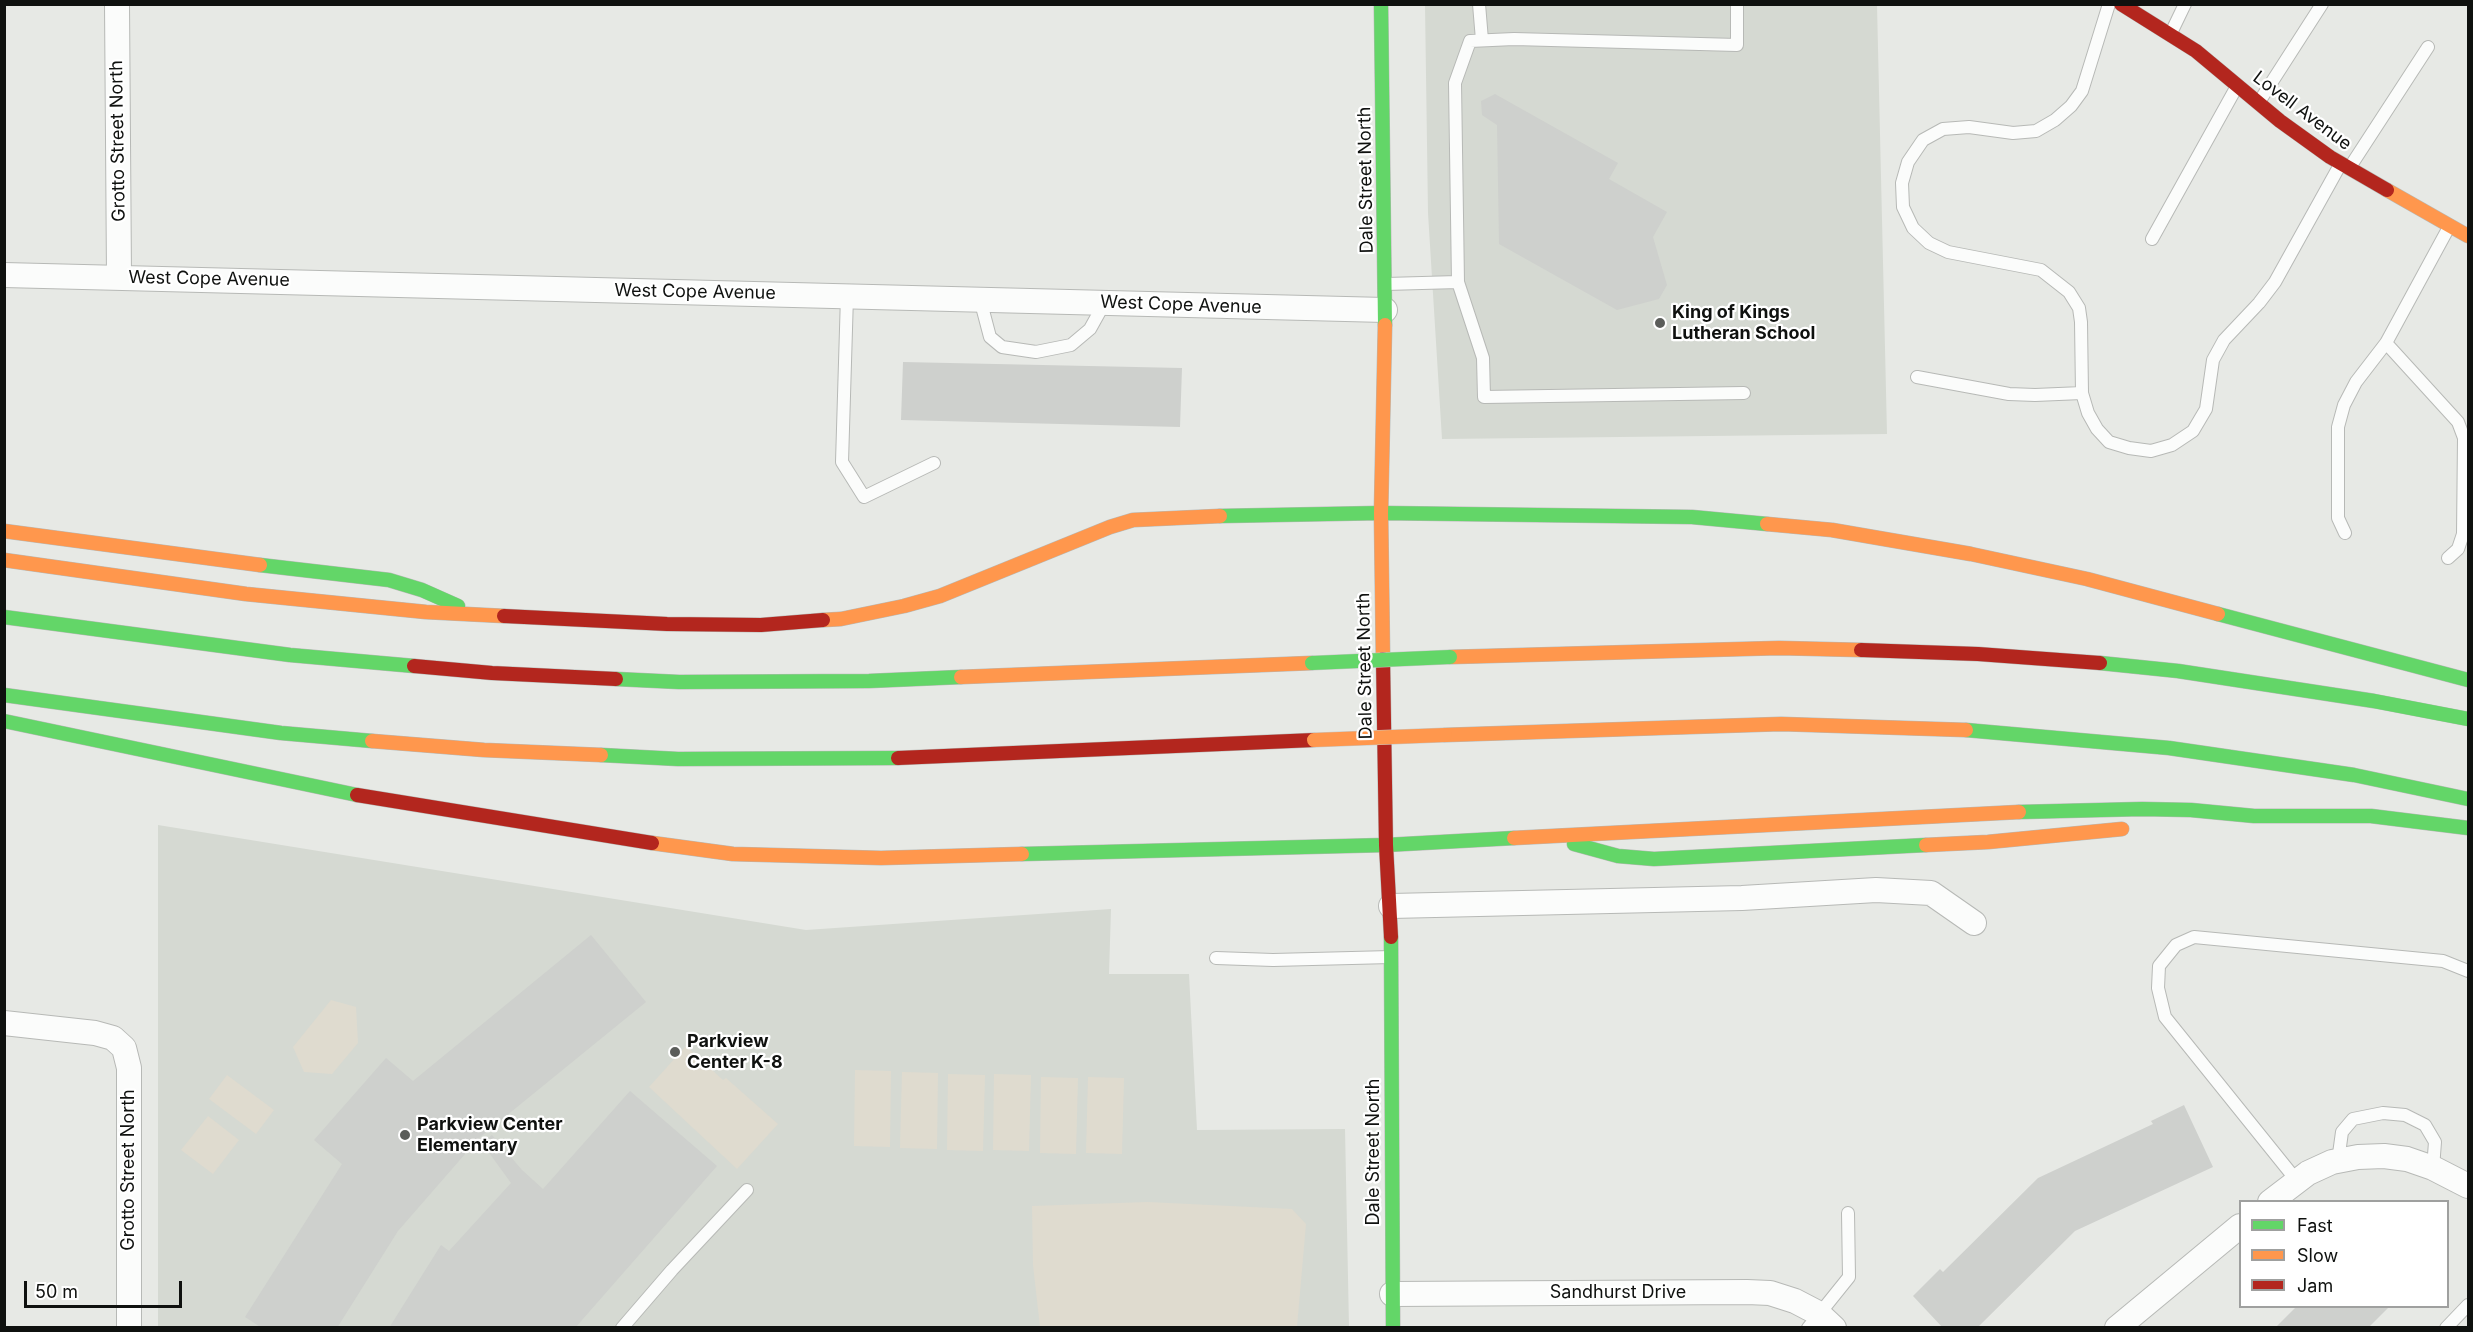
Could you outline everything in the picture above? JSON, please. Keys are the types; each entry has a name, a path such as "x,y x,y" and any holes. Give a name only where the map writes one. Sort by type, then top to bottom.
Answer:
{"main road":[{"name":"Dale Street North","path":"1381,4 1385,284 1381,513 1386,845 1391,906 1393,1328"},
{"name":"Lovell Avenue","path":"2121,4 2170,34 2238,85 2280,121 2345,166 2461,229"},
{"path":"4,560 246,594 482,616 668,624 805,623 867,614 940,596 1082,537 1133,520 1163,517 1381,513 1692,517 1832,530 1971,554 2087,579 2469,680"},
{"path":"4,531 205,559 389,580 422,590 482,616"},
{"path":"4,617 290,655 492,673 679,682 869,681 1450,657 1779,648 1877,649 1978,654 2178,671 2374,700 2469,719"},
{"path":"4,695 281,733 495,751 678,759 873,759 1314,740 1781,724 1978,730 2169,748 2354,775 2469,799"},
{"path":"4,721 345,793 634,841 733,854 882,858 1386,845 2058,810 2191,810 2254,816 2371,816 2469,828"},
{"path":"2175,824 2254,816"},
{"path":"1549,836 1618,856 1654,859 1988,842 2141,828"}],"street":[{"name":"Grotto Street North","path":"117,4 119,277"},
{"name":"West Cope Avenue","path":"4,274 1385,310"},
{"path":"1391,906 1742,898 1876,890 1930,893 1974,923"},
{"name":"Grotto Street North","path":"4,1023 95,1033 113,1038 124,1048 129,1068 129,1328"},
{"path":"2273,1200 2308,1173 2338,1161 2358,1157 2384,1156 2407,1159 2433,1168 2469,1186"},
{"path":"2117,1328 2239,1228"},
{"name":"Sandhurst Drive","path":"1392,1294 1770,1293 1787,1298 1820,1323"}],"lane":[{"path":"1479,4 1482,40"},
{"path":"1737,4 1737,45 1470,41 1455,83 1458,282 1483,358 1484,397 1744,393"},
{"path":"2109,4 2082,91 2070,106 2055,120 2036,131 2013,133 1969,127 1943,129 1923,140 1908,162 1902,183 1903,207 1912,228 1929,243 1948,252 2041,270 2069,292 2079,308 2082,393 2088,413 2097,429 2109,442 2151,451 2172,445 2193,431 2206,410 2213,360 2224,340 2259,303 2275,282 2345,166 2428,47"},
{"path":"2170,34 2185,4"},
{"path":"2258,102 2322,4"},
{"path":"2152,239 2238,85"},
{"path":"2344,533 2338,518 2338,427 2344,405 2356,382 2386,343 2461,229"},
{"path":"1385,284 1458,282"},
{"path":"847,296 842,462 864,497 934,463"},
{"path":"980,299 990,337 1002,347 1036,352 1071,345 1090,329 1105,302"},
{"path":"2386,343 2458,422 2464,438 2463,534 2458,549 2448,558"},
{"path":"1917,377 2009,394 2082,393"},
{"path":"2297,1181 2165,1017 2158,988 2159,966 2176,945 2194,937 2443,961 2469,971"},
{"path":"1216,958 1273,960 1391,957"},
{"path":"2338,1161 2342,1132 2353,1119 2383,1113 2405,1115 2425,1125 2435,1142 2433,1168"},
{"path":"622,1328 672,1270 747,1190"},
{"path":"1820,1323 1849,1276 1848,1213"},
{"path":"2446,1328 2469,1305"}],"shaded area":[{"name":"King of Kings Lutheran School","path":"1425,5 1877,5 1887,434 1442,439 1428,213"},
{"name":"Parkview Center K-8","path":"158,825 806,930 1111,909 1109,974 1189,974 1197,1130 1345,1129 1349,1327 158,1328"},
{"path":"331,1000 356,1007 358,1043 332,1074 304,1072 293,1047"},
{"path":"686,1046 723,1080 726,1078 778,1124 737,1169 649,1087"},
{"path":"855,1070 891,1071 890,1147 854,1146"},
{"path":"902,1072 938,1073 937,1149 900,1148"},
{"path":"948,1074 985,1075 983,1151 947,1150"},
{"path":"994,1074 1031,1075 1029,1151 993,1150"},
{"path":"227,1075 274,1110 256,1134 209,1099"},
{"path":"1041,1077 1078,1078 1076,1154 1040,1153"},
{"path":"1088,1077 1124,1078 1122,1154 1086,1153"},
{"path":"208,1116 239,1140 213,1174 181,1150"},
{"path":"1148,1202 1292,1209 1306,1224 1297,1327 1040,1327 1033,1265 1032,1206"}],"building":[{"path":"1495,94 1618,163 1609,179 1667,212 1653,237 1667,285 1659,299 1617,310 1499,244 1497,125 1482,115 1481,101"},
{"path":"903,362 1182,368 1180,427 901,420"},
{"path":"591,935 646,1002 479,1138 398,1231 337,1328 262,1328 245,1317 342,1164 314,1140 386,1058 413,1081"},
{"path":"630,1091 717,1166 575,1328 389,1328 441,1245 449,1251 511,1183 482,1143 492,1135 522,1170 543,1189"},
{"path":"2184,1105 2213,1167 2075,1231 1977,1328 1943,1328 1913,1296 1940,1269 1943,1272 2038,1178 2153,1124 2151,1121"},
{"path":"2295,1308 2388,1308 2368,1328 2275,1328"}],"traffic: fast":[{"path":"1381,4 1385,325"},
{"path":"1220,516 1381,513 1692,517 1767,524"},
{"path":"260,565 389,580 422,590 458,606"},
{"path":"2218,614 2468,680"},
{"path":"4,617 290,655 414,666"},
{"path":"1312,663 1450,657"},
{"path":"2100,663 2178,671 2374,701 2468,719"},
{"path":"616,679 679,682 869,681 961,677"},
{"path":"4,695 281,733 372,741"},
{"path":"4,721 357,795"},
{"path":"1966,730 2169,748 2354,775 2468,799"},
{"path":"601,755 678,759 898,758"},
{"path":"2019,812 2142,809 2191,810 2254,816 2371,816 2468,828"},
{"path":"1022,854 1386,845 1514,838"},
{"path":"1574,844 1618,856 1654,859 1926,845"},
{"path":"1391,937 1393,1328"}],"traffic: slow":[{"path":"2387,190 2468,236"},
{"path":"1383,659 1381,513 1385,325"},
{"path":"823,620 841,619 940,596 1110,527 1133,520 1220,516"},
{"path":"1767,524 1832,530 1971,554 2087,579 2218,614"},
{"path":"4,531 260,565"},
{"path":"4,560 246,594 426,612 504,616"},
{"path":"1450,657 1779,648 1861,650"},
{"path":"961,677 1312,663"},
{"path":"1445,735 1781,724 1966,730"},
{"path":"1314,740 1445,735"},
{"path":"372,741 484,750 601,755"},
{"path":"1514,838 2019,812"},
{"path":"1926,845 1988,842 2122,829"},
{"path":"652,843 733,854 881,858 1022,854"}],"traffic: jam":[{"path":"2121,4 2196,51 2280,121 2330,157 2387,190"},
{"path":"504,616 667,624 761,625 823,620"},
{"path":"1861,650 1978,654 2100,663"},
{"path":"1383,659 1386,845 1391,937"},
{"path":"414,666 492,673 616,679"},
{"path":"898,758 1314,740"},
{"path":"357,795 652,843"}],"place":[{"name":"King of Kings Lutheran School","path":"1660,323"},
{"name":"Parkview Center K-8","path":"675,1052"},
{"name":"Parkview Center Elementary","path":"405,1135"}]}
